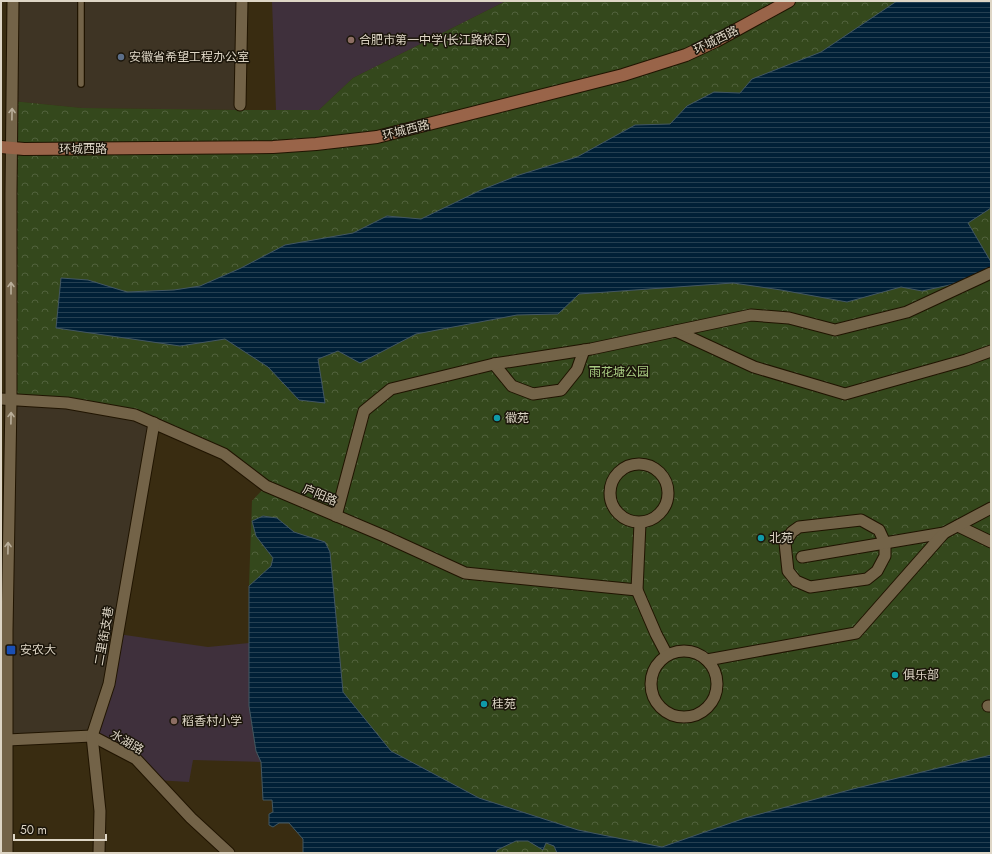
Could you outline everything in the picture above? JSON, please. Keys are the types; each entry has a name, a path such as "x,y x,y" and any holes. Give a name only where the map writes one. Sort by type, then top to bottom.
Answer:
{"street":[{"path":"7,853 4,740 7,631 6,148 13,1"},
{"path":"240,105 242,1"},
{"name":"环城西路","path":"6,148 273,147 377,137 624,75 680,57 716,41 788,1"},
{"path":"336,516 364,411 391,389 494,364 584,350 751,315 789,318 835,330 907,312 991,273"},
{"path":"676,331 754,367 845,394 991,352"},
{"path":"494,364 512,386 533,394 561,390 577,370 584,350"},
{"name":"庐阳路","path":"6,399 74,405 135,415 224,454 266,486 384,536 464,573 637,590"},
{"name":"二里街支巷","path":"99,853 100,811 92,736 109,684 154,423"},
{"path":"634,464 644,464 653,467 661,473 666,481 668,490 668,500 664,509 658,516 649,521 640,523 621,517 614,510 610,501 609,491 614,477 625,467 634,464"},
{"path":"802,557 944,533 991,508"},
{"path":"861,520 879,530 885,543 885,556 878,571 867,579 810,587 796,581 788,571 785,543 792,532 799,527 861,520"},
{"path":"640,523 637,590 667,655"},
{"path":"958,526 991,542"},
{"path":"707,660 856,633 944,533"},
{"path":"677,651 688,651 698,654 707,660 713,669 716,680 716,690 712,700 705,709 695,715 685,717 674,715 664,710 657,703 652,693 651,682 653,672 659,662 667,655 677,651"},
{"name":"水湖路","path":"4,740 92,736 136,759 191,818 229,853"}],"lane":[{"path":"81,84 82,1"}],"shaded area":[{"path":"13,1 242,1 240,110 82,108 12,101"},
{"name":"合肥市第一中学(长江路校区)","path":"272,1 506,1 353,78 319,110 276,110"},
{"path":"11,400 67,403 154,423 109,684 92,736 7,740"},
{"name":"稻香村小学","path":"118,634 208,647 249,643 249,706 256,751 261,762 193,760 189,782 155,780 136,759 92,736"}],"green space":[{"name":"雨花塘公园","path":"506,1 991,1 991,853 303,853 303,839 289,823 279,823 273,827 269,825 269,814 273,812 272,800 263,800 261,762 256,751 249,706 249,586 252,501 266,486 224,454 135,415 11,400 12,101 82,108 319,110 353,78"}],"water":[{"path":"897,1 991,1 991,208 968,223 991,262 991,269 968,281 922,291 901,287 847,302 733,283 579,294 558,314 517,315 416,334 360,363 338,351 318,359 325,403 299,400 268,367 225,339 180,346 56,328 61,278 88,280 127,292 174,290 200,286 241,268 285,245 353,233 387,216 421,219 481,190 519,175 577,157 635,125 670,124 687,106 714,92 740,93 752,79 821,52"},
{"path":"263,516 277,518 294,532 325,542 330,552 343,692 391,751 479,798 578,830 662,847 745,818 853,789 991,755 991,853 557,853 554,846 546,843 543,850 528,841 516,841 497,850 496,853 303,853 303,839 289,823 279,823 273,827 269,825 269,814 273,812 272,800 263,800 261,762 256,751 249,706 249,586 271,566 273,558 256,536 252,521"}],"place":[{"name":"合肥市第一中学(长江路校区)","path":"351,40"},
{"name":"安徽省希望工程办公室","path":"121,57"},
{"name":"徽苑","path":"497,418"},
{"name":"北苑","path":"761,538"},
{"name":"安农大","path":"11,650"},
{"name":"俱乐部","path":"895,675"},
{"name":"桂苑","path":"484,704"},
{"name":"稻香村小学","path":"174,721"}]}
